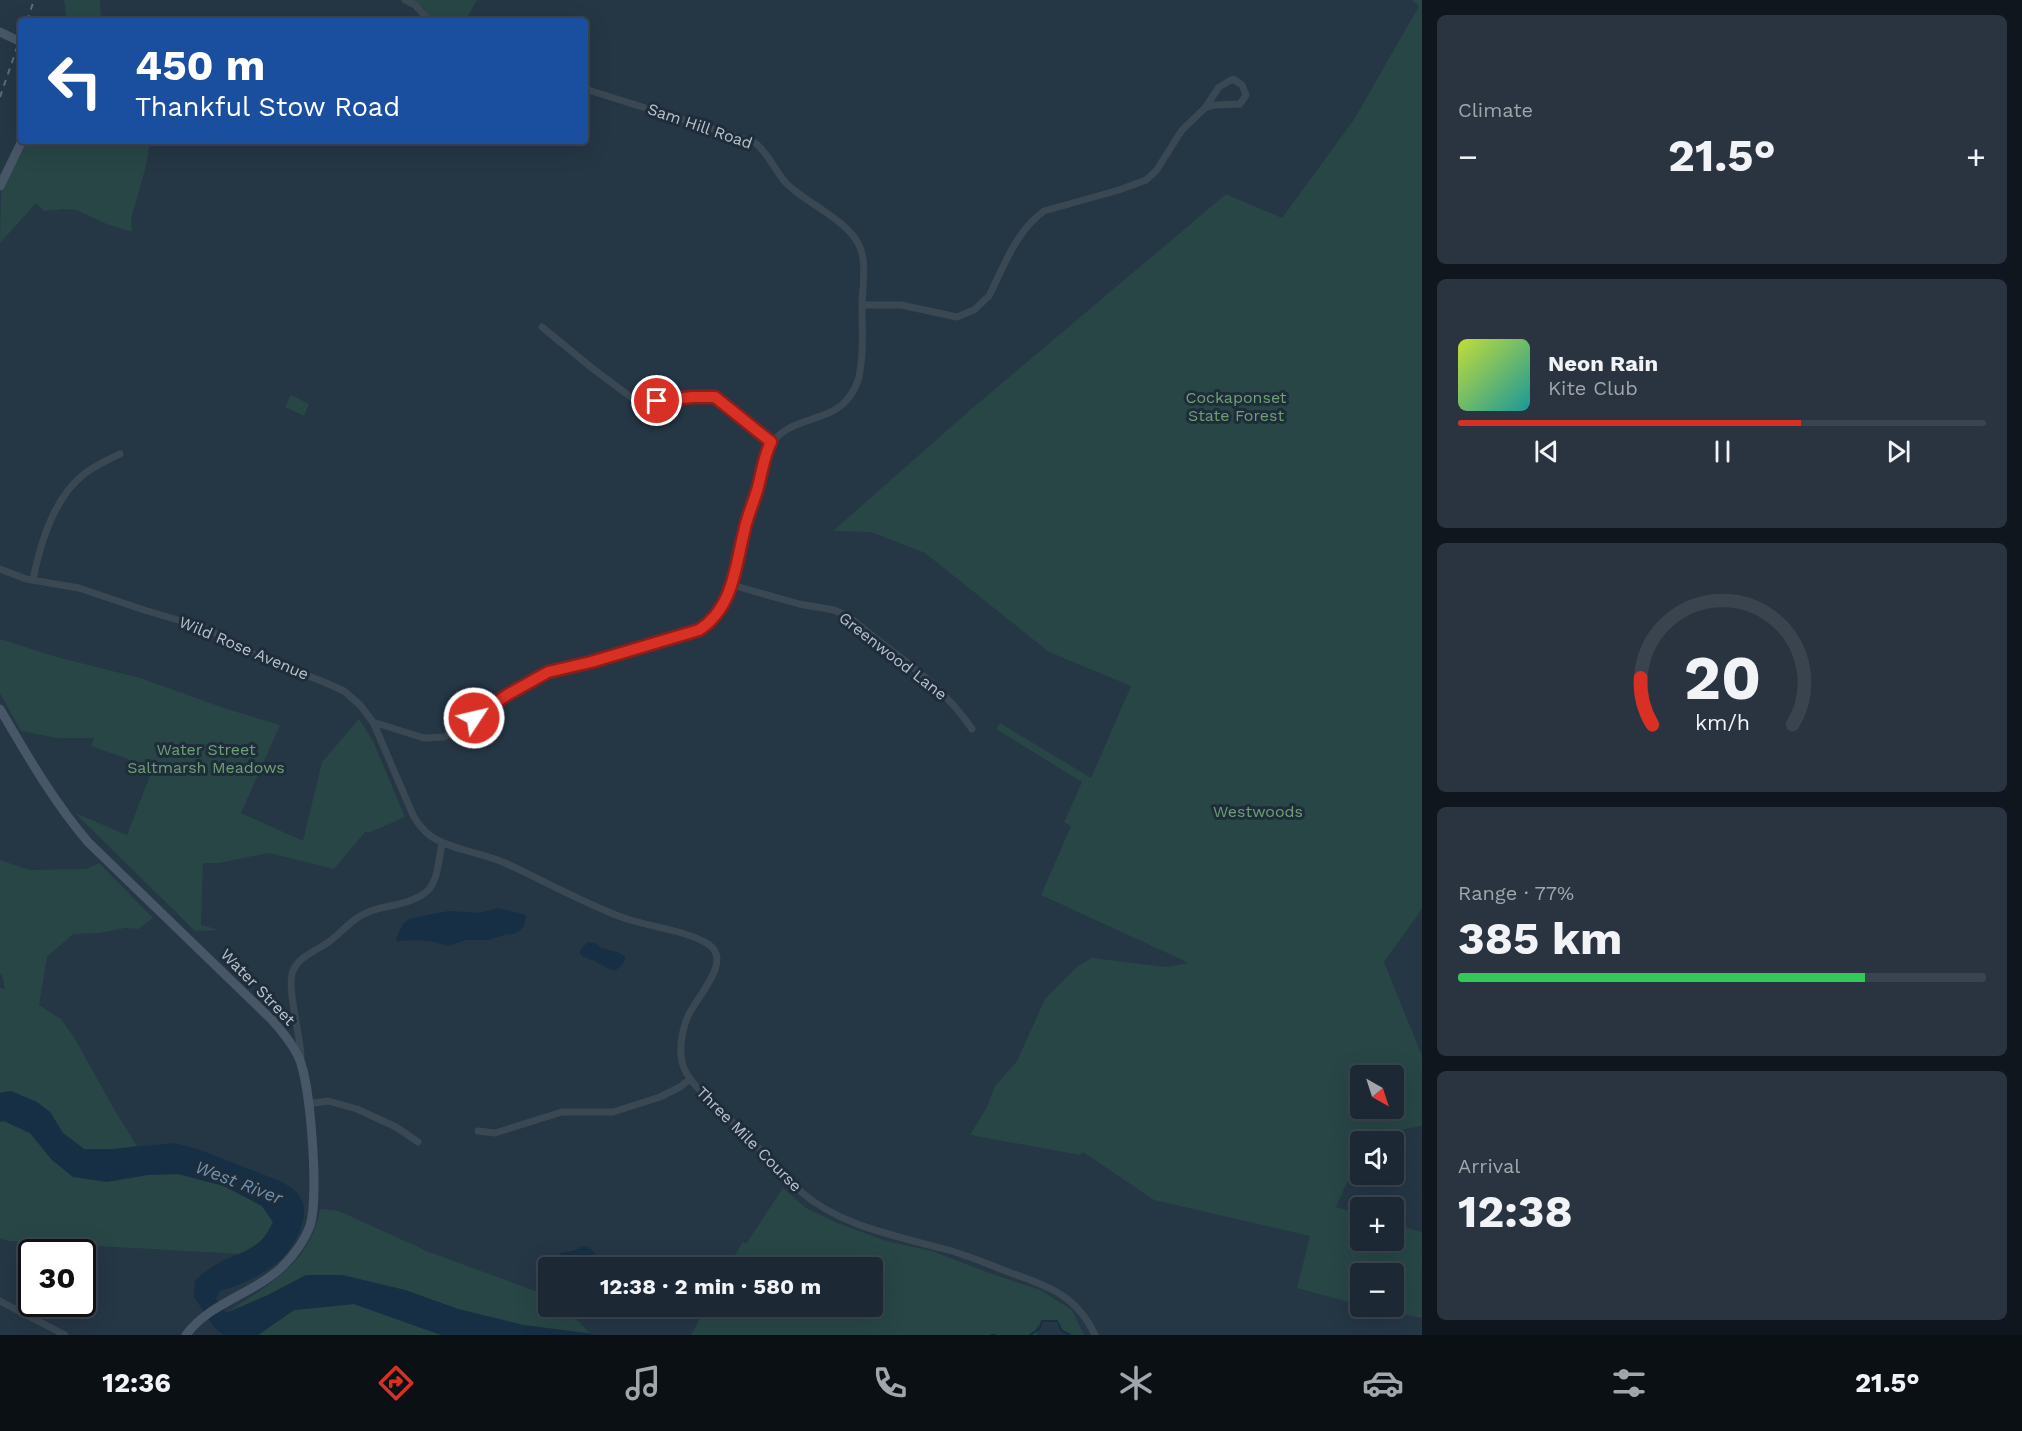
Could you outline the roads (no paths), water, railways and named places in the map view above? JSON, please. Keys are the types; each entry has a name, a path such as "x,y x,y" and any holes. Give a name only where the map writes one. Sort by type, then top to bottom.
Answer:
{"main road":[{"path":"0,32 18,41"},
{"path":"0,186 21,144"},
{"name":"Water Street","path":"0,709 40,777 74,826 273,1021 287,1038 300,1061 308,1104 314,1169 314,1200 308,1230 299,1247 281,1268 264,1281 205,1316 186,1335"}],"street":[{"path":"405,0 415,5 427,18"},
{"path":"862,305 901,305 957,317 970,313 989,296 1020,235 1034,219 1044,211 1146,180 1156,171 1182,130 1205,108 1219,87 1229,80 1236,80 1245,89 1244,99 1237,105 1215,105 1205,108"},
{"name":"Sam Hill Road","path":"588,90 749,140 758,145 790,186 856,239 862,251 862,305 861,369 855,387 849,398 827,414 792,425 771,442"},
{"path":"373,722 424,738 444,737 507,695 548,672 591,662 699,630 716,615 732,585 744,528 771,442 715,397 692,397 640,404 542,327"},
{"path":"33,580 43,541 62,498 80,476 120,454"},
{"name":"Wild Rose Avenue","path":"0,569 33,580 79,588 208,629 263,659 338,688 360,705 373,722 417,822 426,833 442,843"},
{"name":"Greenwood Lane","path":"732,585 799,604 834,610 848,616 936,686 972,729"},
{"path":"300,1061 301,1045 291,985 292,972 295,967 303,958 330,942 364,913 416,899 425,894 430,889 436,874 442,843"},
{"name":"Three Mile Course","path":"442,843 496,859 612,914 693,938 711,947 717,956 717,965 689,1014 682,1035 682,1062 690,1079 802,1193 820,1206 871,1228 965,1255 1045,1285 1059,1292 1077,1306 1095,1335"},
{"path":"478,1131 495,1133 562,1112 614,1112 660,1097 690,1079"},
{"path":"308,1104 328,1101 372,1114 418,1142"},
{"path":"0,1301 65,1335"}],"water":[{"path":"498,908 526,916 524,927 514,934 489,940 466,940 448,946 419,940 397,941 396,938 403,924 409,919 449,911 479,913"},
{"path":"588,942 618,952 626,958 619,967 610,969 580,954 580,950"},
{"name":"West River","path":"11,1091 37,1102 50,1112 63,1133 84,1149 113,1149 175,1143 200,1150 282,1182 296,1192 302,1201 304,1217 294,1243 278,1262 265,1271 243,1283 220,1291 216,1299 226,1313 306,1275 342,1275 405,1290 458,1309 523,1325 597,1335 441,1335 354,1304 294,1310 258,1335 223,1335 214,1327 194,1297 195,1280 214,1266 248,1250 261,1240 273,1222 262,1206 224,1186 178,1174 148,1175 107,1182 73,1177 52,1160 30,1133 4,1121 0,1122 0,1093"},
{"path":"586,1246 593,1250 596,1257 556,1257 561,1253"}],"waterway":[{"path":"1030,1335 1040,1328 1042,1321 1057,1321 1062,1331 1070,1335"}],"railway":[{"path":"28,18 34,0"},
{"path":"0,97 18,45"}],"park label":[{"name":"Cockaponset State Forest","path":"1236,406"},
{"name":"Water Street Saltmarsh Meadows","path":"206,758"},
{"name":"Westwoods","path":"1258,811"}]}
